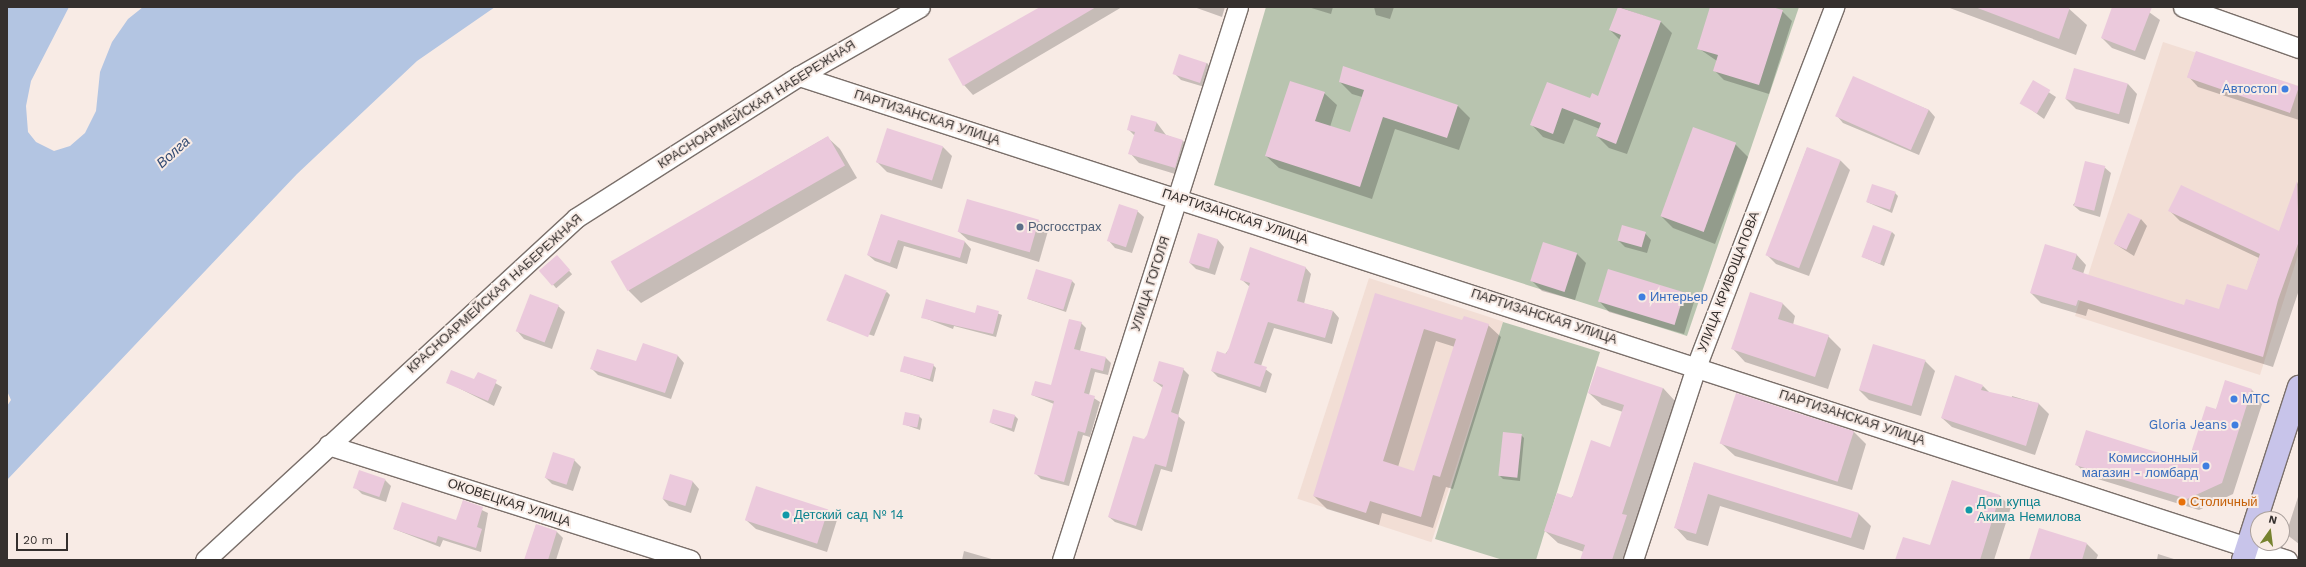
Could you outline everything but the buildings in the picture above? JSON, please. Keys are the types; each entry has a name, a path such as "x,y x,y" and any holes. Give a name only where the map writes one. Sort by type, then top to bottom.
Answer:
{"main road":[{"path":"2245,554 2299,387"}],"street":[{"name":"КРАСНОАРМЕЙСКАЯ НАБЕРЕЖНАЯ","path":"205,560 576,218 800,76 920,7"},
{"name":"УЛИЦА ГОГОЛЯ","path":"1062,560 1179,199 1238,7"},
{"name":"УЛИЦА КРИВОЩАПОВА","path":"1634,560 1696,367 1834,7"},
{"path":"2183,7 2299,48"},
{"name":"ПАРТИЗАНСКАЯ УЛИЦА","path":"800,76 1696,367 2245,554 2287,560"},
{"name":"ОКОВЕЦКАЯ УЛИЦА","path":"328,445 690,560"}],"shaded area":[{"path":"2163,42 2299,86 2299,252 2260,375 2075,316"},
{"path":"1369,278 1503,322 1431,542 1297,499"}],"green space":[{"path":"1266,7 1799,7 1687,336 1214,185"},
{"path":"1503,322 1600,352 1536,560 1503,560 1435,539"}],"water":[{"name":"Волга","path":"7,7 69,7 31,81 26,106 28,132 36,142 54,151 70,146 85,133 96,111 100,72 112,42 128,19 143,7 495,7 417,61 297,174 7,480 7,406 11,400 7,391"}],"place":[{"name":"Автостоп","path":"2285,89"},
{"name":"Росгосстрах","path":"1020,227"},
{"name":"Интерьер","path":"1642,297"},
{"name":"МТС","path":"2234,399"},
{"name":"Gloria Jeans","path":"2235,425"},
{"name":"Комиссионный магазин - ломбард","path":"2206,466"},
{"name":"Столичный","path":"2182,502"},
{"name":"Дом купца Акима Немилова","path":"1969,510"},
{"name":"Детский сад № 14","path":"786,515"}]}
